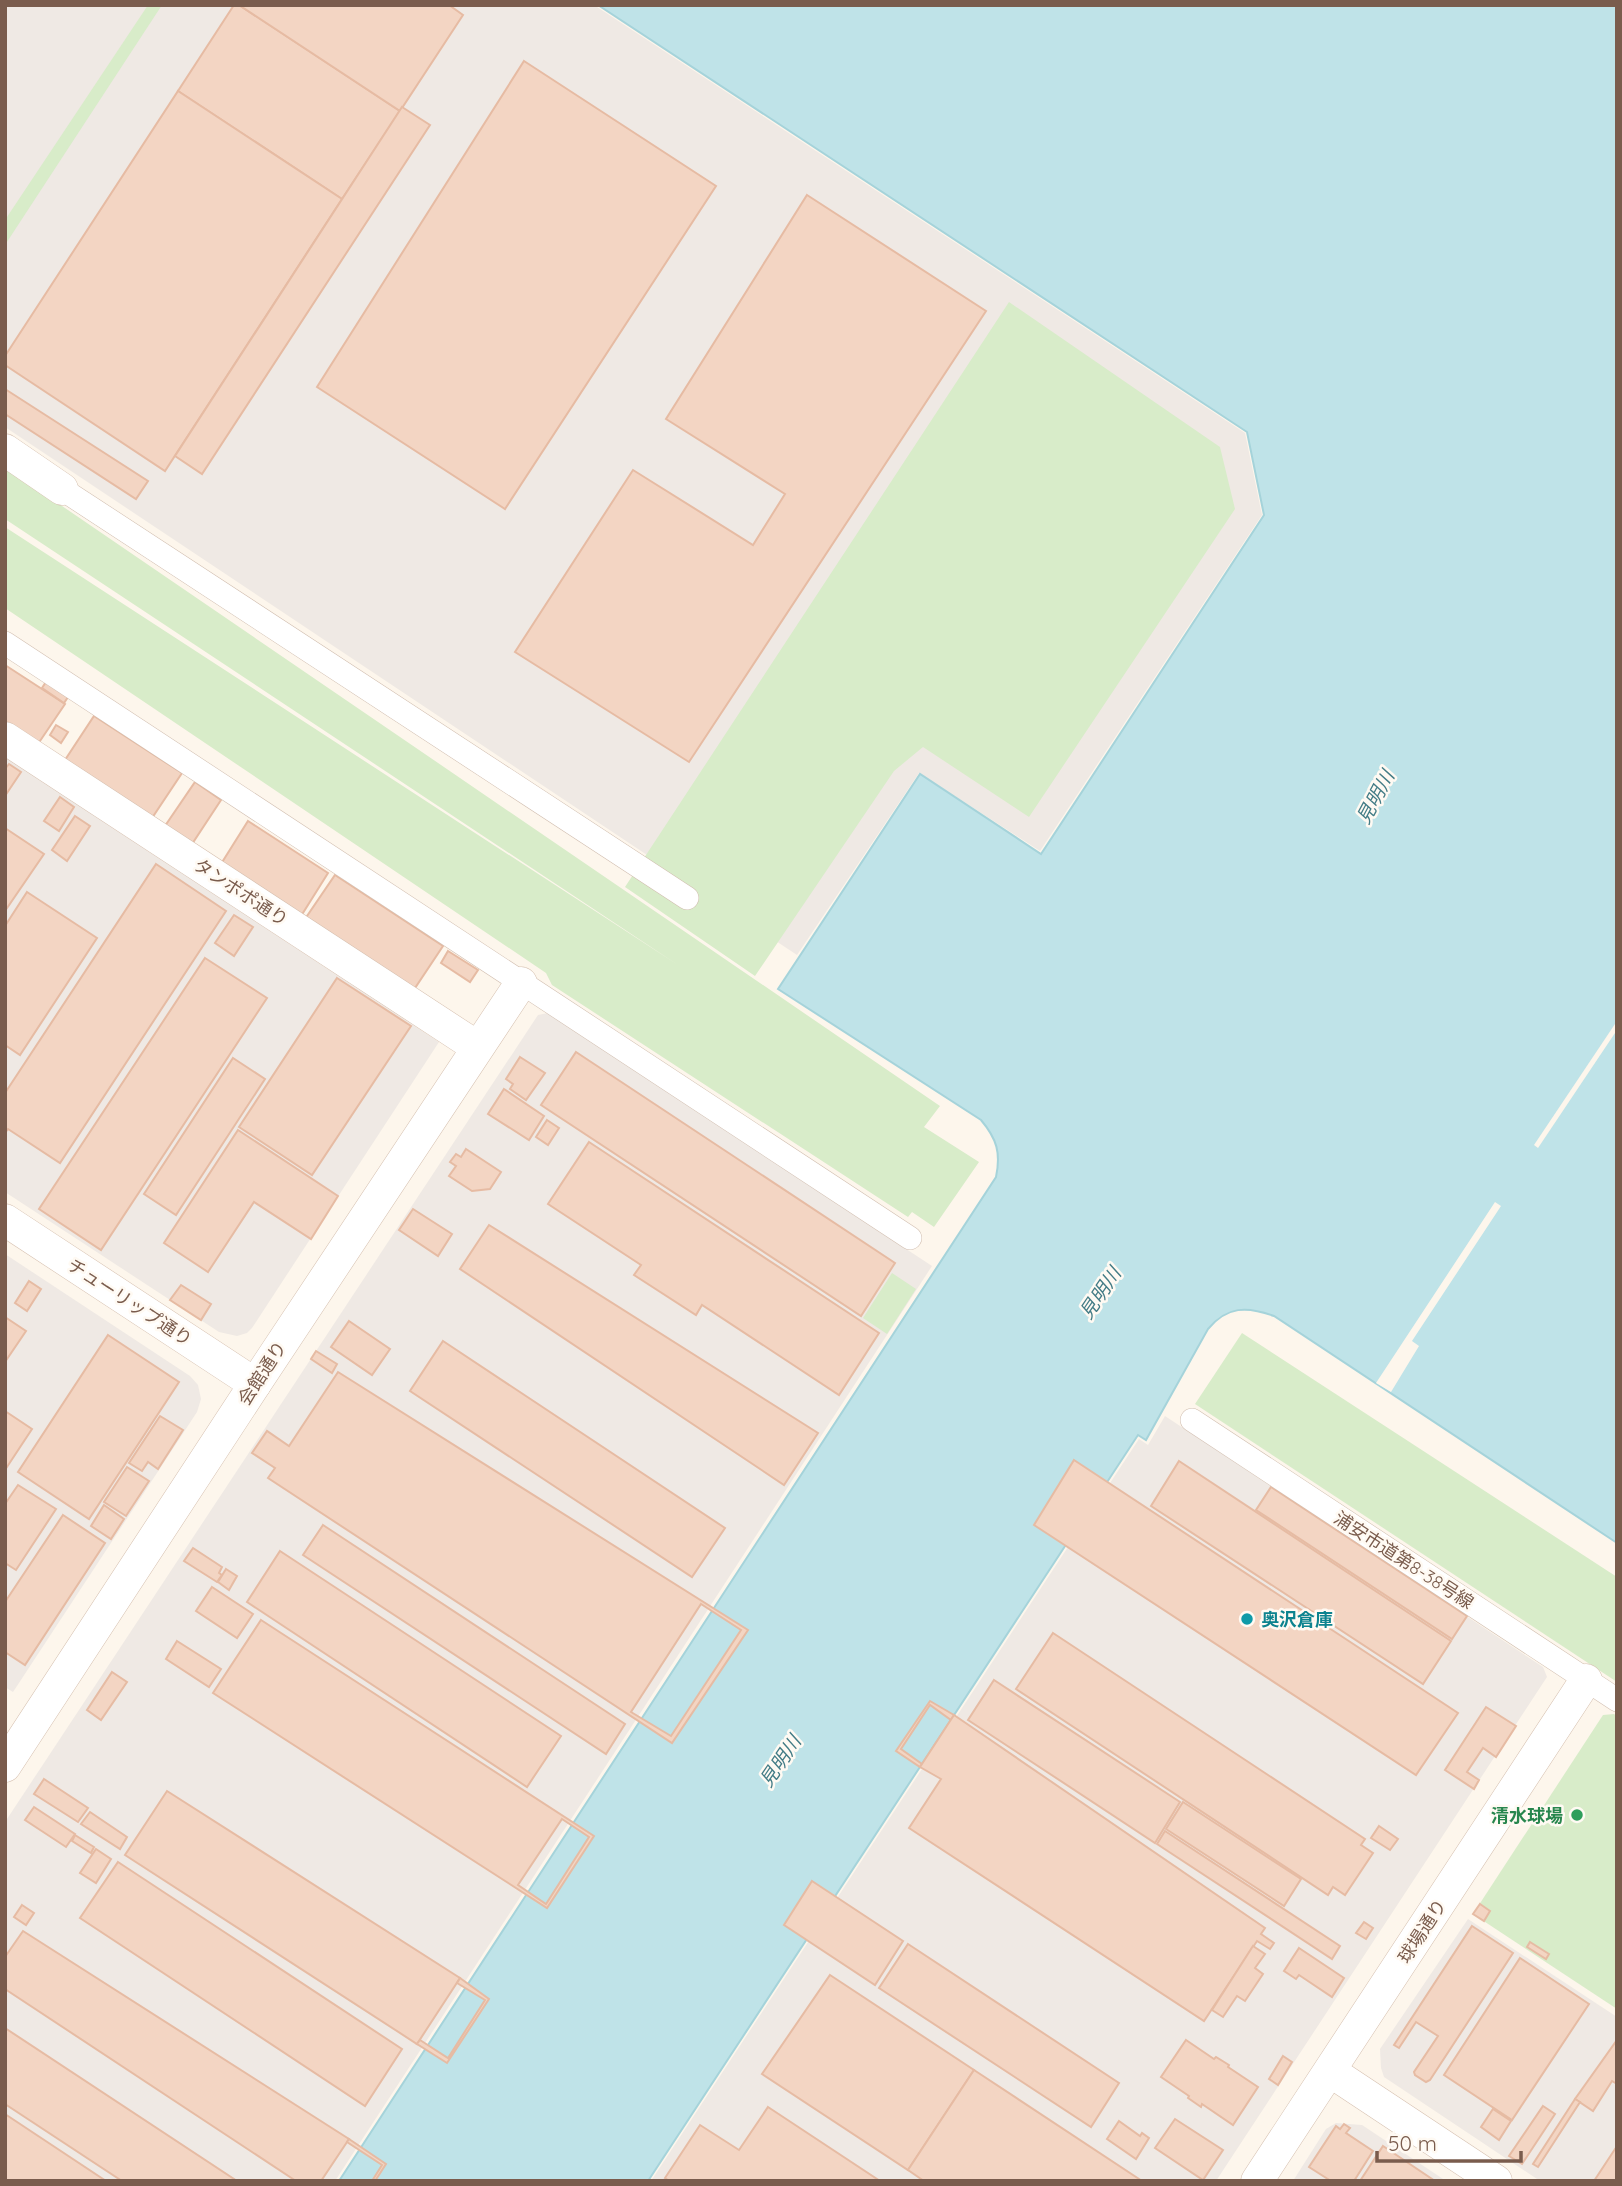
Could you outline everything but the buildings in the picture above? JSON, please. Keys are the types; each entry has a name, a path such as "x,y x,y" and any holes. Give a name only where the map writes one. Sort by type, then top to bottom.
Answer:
{"street":[{"path":"5,450 687,898"},
{"path":"5,643 910,1238"},
{"name":"タンポポ通り","path":"5,738 477,1047"},
{"name":"会館通り","path":"5,1766 16,1726 255,1384 521,983"},
{"name":"チューリップ通り","path":"5,1220 255,1384"},
{"name":"浦安市道第8-38号線","path":"1192,1420 1617,1700"},
{"name":"球場通り","path":"1257,2181 1586,1681"},
{"path":"1330,2071 1496,2181"}],"shaded area":[{"path":"5,5 594,5 1245,433 1262,515 1040,851 919,773 797,955 5,427"},
{"path":"5,757 439,1042 247,1333 237,1336 219,1332 5,1192"},
{"path":"548,1013 932,1266 335,2181 5,2181 5,1822 538,1015"},
{"path":"5,1254 190,1376 198,1385 201,1399 197,1412 13,1692 5,1687"},
{"path":"1165,1416 1543,1667 1547,1677 1216,2181 651,2181 1139,1439 1148,1445"},
{"path":"1468,1919 1617,2017 1617,2181 1540,2181 1384,2077 1380,2049"},
{"path":"1336,2123 1362,2125 1446,2181 1293,2181 1326,2129"}],"green space":[{"path":"148,5 162,5 5,245 5,220"},
{"path":"1009,302 1220,447 1235,509 1029,817 923,747 894,771 755,976 625,887"},
{"path":"5,467 940,1106 924,1127 979,1162 934,1227 912,1212 908,1217 552,985 546,973 5,608 5,527 678,965 5,519"},
{"path":"892,1273 916,1289 887,1334 863,1318"},
{"path":"1242,1333 1617,1577 1617,1682 1195,1404"},
{"name":"清水球場","path":"1603,1715 1617,1716 1617,2009 1473,1914"}],"water":[{"name":"見明川","path":"598,5 1617,5 1617,1543 1274,1316 1246,1310 1230,1312 1208,1329 1146,1440 1138,1435 648,2181 339,2181 996,1177 996,1147 981,1120 778,989 920,774 1041,854 1264,515 1247,432"}],"pier":[{"path":"1617,1021 1617,1030 1538,1148 1534,1145"},
{"path":"1495,1202 1501,1206 1412,1341 1419,1346 1391,1392 1376,1383"}],"place":[{"name":"奥沢倉庫","path":"1247,1619"},
{"name":"清水球場","path":"1577,1815"}]}
